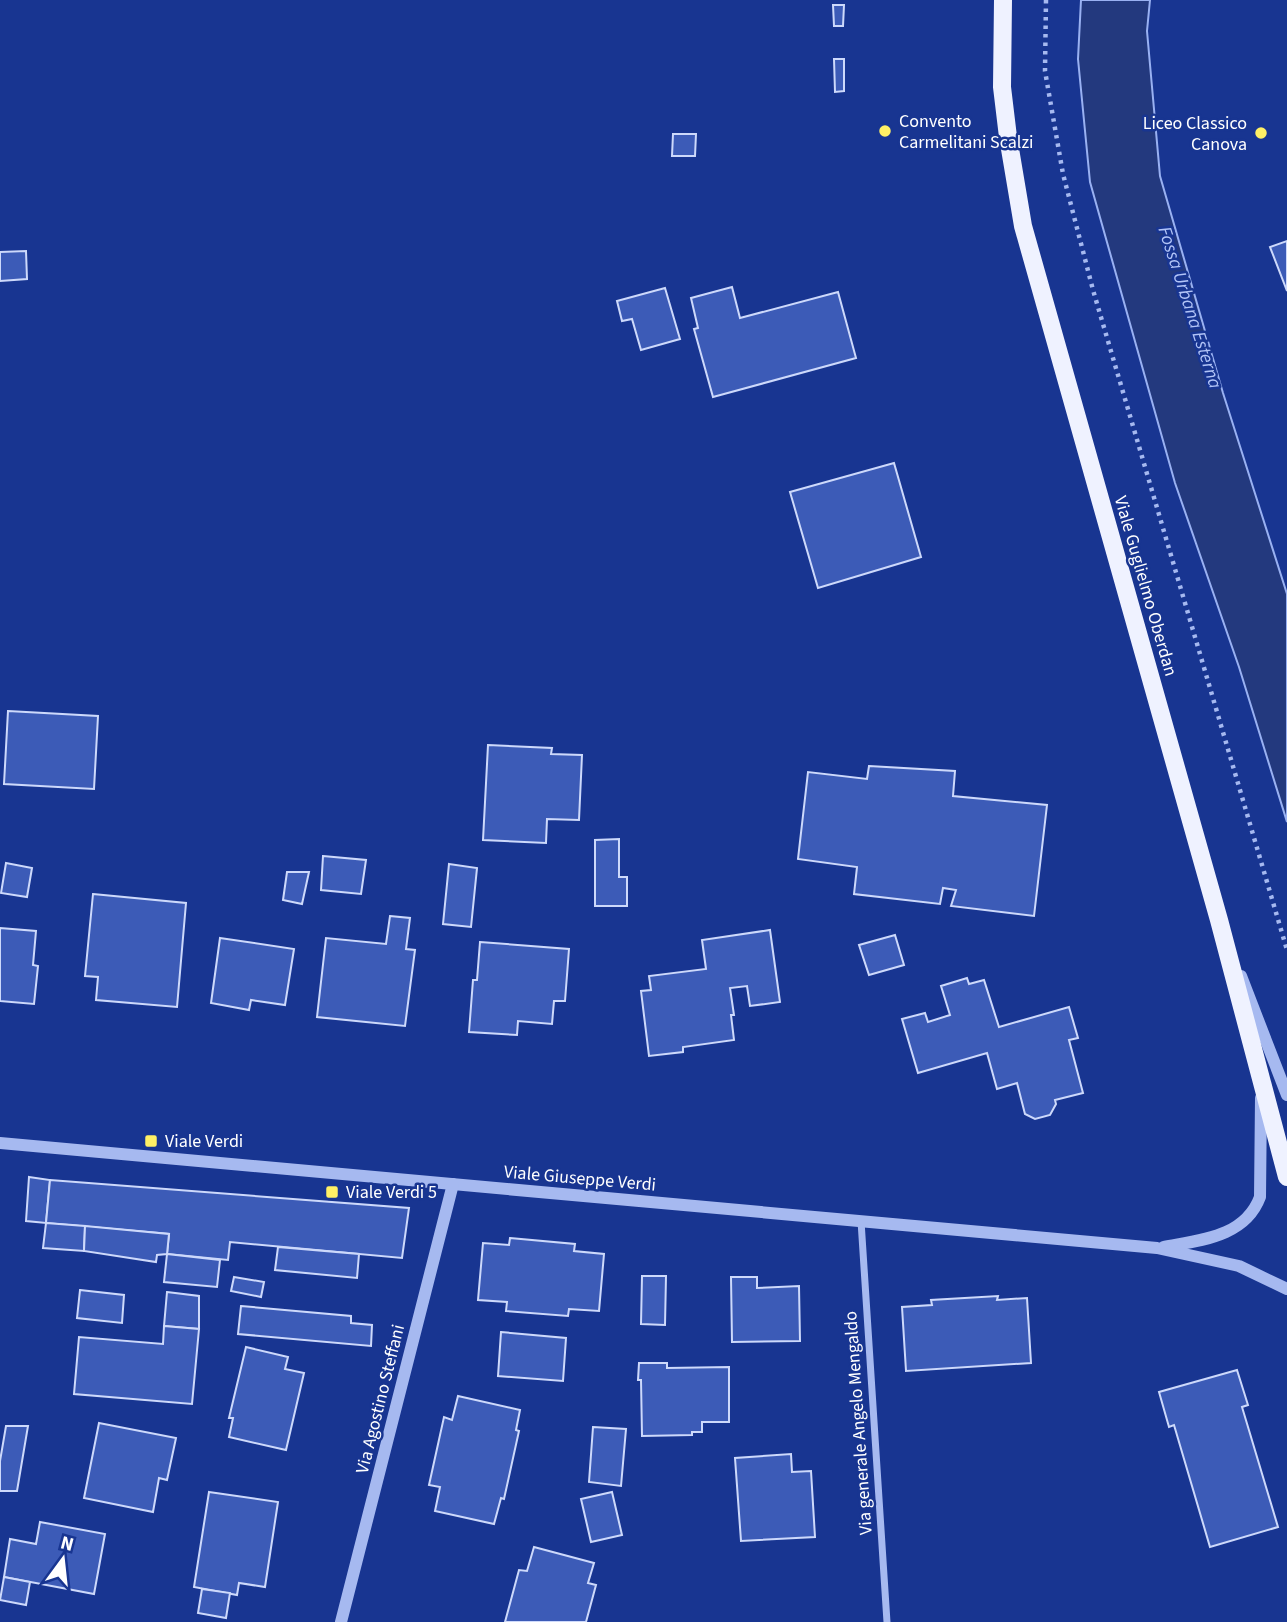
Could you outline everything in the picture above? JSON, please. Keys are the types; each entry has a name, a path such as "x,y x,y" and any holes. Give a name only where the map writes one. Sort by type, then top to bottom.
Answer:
{"main road":[{"name":"Viale Guglielmo Oberdan","path":"1003,0 1002,88 1023,226 1219,920 1287,1177"}],"street":[{"path":"1219,920 1287,1095"},
{"name":"Viale Giuseppe Verdi","path":"1157,1248 1213,1237 1228,1231 1241,1224 1257,1205 1260,1197 1261,1081"},
{"name":"Viale Giuseppe Verdi","path":"0,1143 1157,1248 1239,1266 1287,1289"},
{"name":"Via Agostino Steffani","path":"341,1622 453,1184"},
{"name":"Via generale Angelo Mengaldo","path":"861,1221 887,1622"}],"path":[{"path":"1046,0 1045,71 1063,174 1093,290 1287,950"}],"water":[{"name":"Fossa Urbana Esterna","path":"1081,0 1150,0 1147,31 1160,176 1223,393 1287,594 1287,822 1239,667 1175,483 1090,182 1078,59"}],"building":[{"path":"833,5 844,5 843,26 834,26"},
{"path":"834,59 844,59 844,91 835,92"},
{"path":"673,134 696,134 695,156 672,156"},
{"path":"1287,241 1287,291 1270,247"},
{"path":"26,251 27,279 0,281 0,252"},
{"path":"732,287 740,318 838,292 856,358 713,397 694,329 698,328 691,298"},
{"path":"665,288 680,339 641,350 632,319 622,321 617,301"},
{"path":"894,463 921,557 818,588 790,492"},
{"path":"8,711 98,716 94,789 4,784"},
{"path":"488,745 552,748 551,754 582,755 579,820 547,819 546,843 483,840"},
{"path":"869,766 955,771 953,796 1047,805 1034,916 951,906 956,890 943,888 940,904 854,894 857,867 798,859 808,772 867,779"},
{"path":"619,839 619,877 627,877 627,906 595,906 595,840"},
{"path":"323,856 366,860 361,894 321,890"},
{"path":"6,863 32,868 27,897 1,893"},
{"path":"449,864 477,868 471,927 443,924"},
{"path":"287,872 309,872 302,904 283,900"},
{"path":"93,894 186,903 177,1007 96,1000 98,977 85,976"},
{"path":"390,916 410,918 406,949 415,950 405,1026 317,1017 326,938 386,944"},
{"path":"0,928 36,931 33,965 38,966 34,1004 0,1001"},
{"path":"770,930 780,1002 750,1006 747,986 730,988 734,1040 683,1047 683,1052 649,1056 641,991 651,990 649,976 706,969 702,940"},
{"path":"895,935 904,965 869,975 859,945"},
{"path":"220,938 294,949 285,1005 251,1000 249,1010 211,1003"},
{"path":"480,942 569,949 565,1001 554,1001 552,1024 518,1021 517,1035 469,1032 473,980 477,980"},
{"path":"967,978 969,984 984,980 999,1027 1069,1007 1078,1038 1069,1040 1083,1093 1055,1100 1056,1104 1050,1115 1035,1119 1025,1114 1017,1083 997,1089 987,1053 918,1073 902,1019 925,1013 928,1022 950,1015 941,986"},
{"path":"29,1177 50,1180 46,1223 26,1221"},
{"path":"50,1180 409,1208 402,1258 230,1242 228,1260 167,1254 169,1234 46,1223"},
{"path":"46,1223 85,1226 84,1251 43,1248"},
{"path":"85,1226 169,1234 167,1254 157,1255 156,1262 84,1251"},
{"path":"510,1238 575,1244 574,1251 604,1254 599,1311 569,1309 568,1316 506,1311 507,1302 478,1300 483,1243 509,1245"},
{"path":"278,1247 359,1254 357,1278 275,1270"},
{"path":"167,1254 220,1260 217,1287 164,1282"},
{"path":"642,1276 666,1276 665,1325 641,1324"},
{"path":"234,1277 264,1282 261,1297 231,1291"},
{"path":"731,1277 757,1277 757,1288 799,1286 800,1341 732,1342"},
{"path":"80,1290 124,1295 122,1323 77,1318"},
{"path":"167,1292 199,1296 199,1329 164,1326"},
{"path":"998,1296 997,1300 1027,1298 1031,1363 906,1371 902,1307 932,1305 931,1300"},
{"path":"241,1306 351,1316 351,1323 372,1325 371,1346 238,1334"},
{"path":"164,1326 199,1329 192,1404 74,1394 79,1337 163,1344"},
{"path":"501,1332 566,1338 563,1381 498,1376"},
{"path":"246,1347 288,1357 285,1369 304,1373 286,1450 229,1437 233,1418 229,1418"},
{"path":"639,1363 667,1363 667,1368 729,1367 729,1422 702,1422 702,1432 692,1432 692,1435 642,1436"},
{"path":"1237,1370 1248,1405 1242,1407 1278,1527 1210,1547 1174,1425 1169,1427 1159,1392"},
{"path":"458,1396 520,1410 516,1430 519,1431 504,1499 501,1498 494,1524 435,1511 440,1487 429,1485 444,1417 452,1420"},
{"path":"99,1423 176,1438 167,1480 159,1478 153,1512 84,1498"},
{"path":"6,1426 28,1426 17,1491 0,1491 0,1461"},
{"path":"593,1427 626,1429 621,1486 589,1482"},
{"path":"791,1454 792,1472 811,1471 815,1537 741,1541 735,1458"},
{"path":"209,1492 278,1502 265,1587 239,1583 237,1595 194,1587"},
{"path":"612,1492 622,1535 591,1542 581,1499"},
{"path":"40,1522 105,1534 94,1594 4,1577 10,1539 36,1544"},
{"path":"534,1547 594,1563 588,1583 596,1585 586,1622 505,1622 519,1570 527,1571"},
{"path":"4,1577 30,1582 26,1605 0,1600"},
{"path":"202,1589 230,1593 226,1618 198,1613"}],"place":[{"name":"Convento Carmelitani Scalzi","path":"885,131"},
{"name":"Liceo Classico Canova","path":"1261,133"},
{"name":"Viale Verdi","path":"151,1141"},
{"name":"Viale Verdi 5","path":"332,1192"}]}
